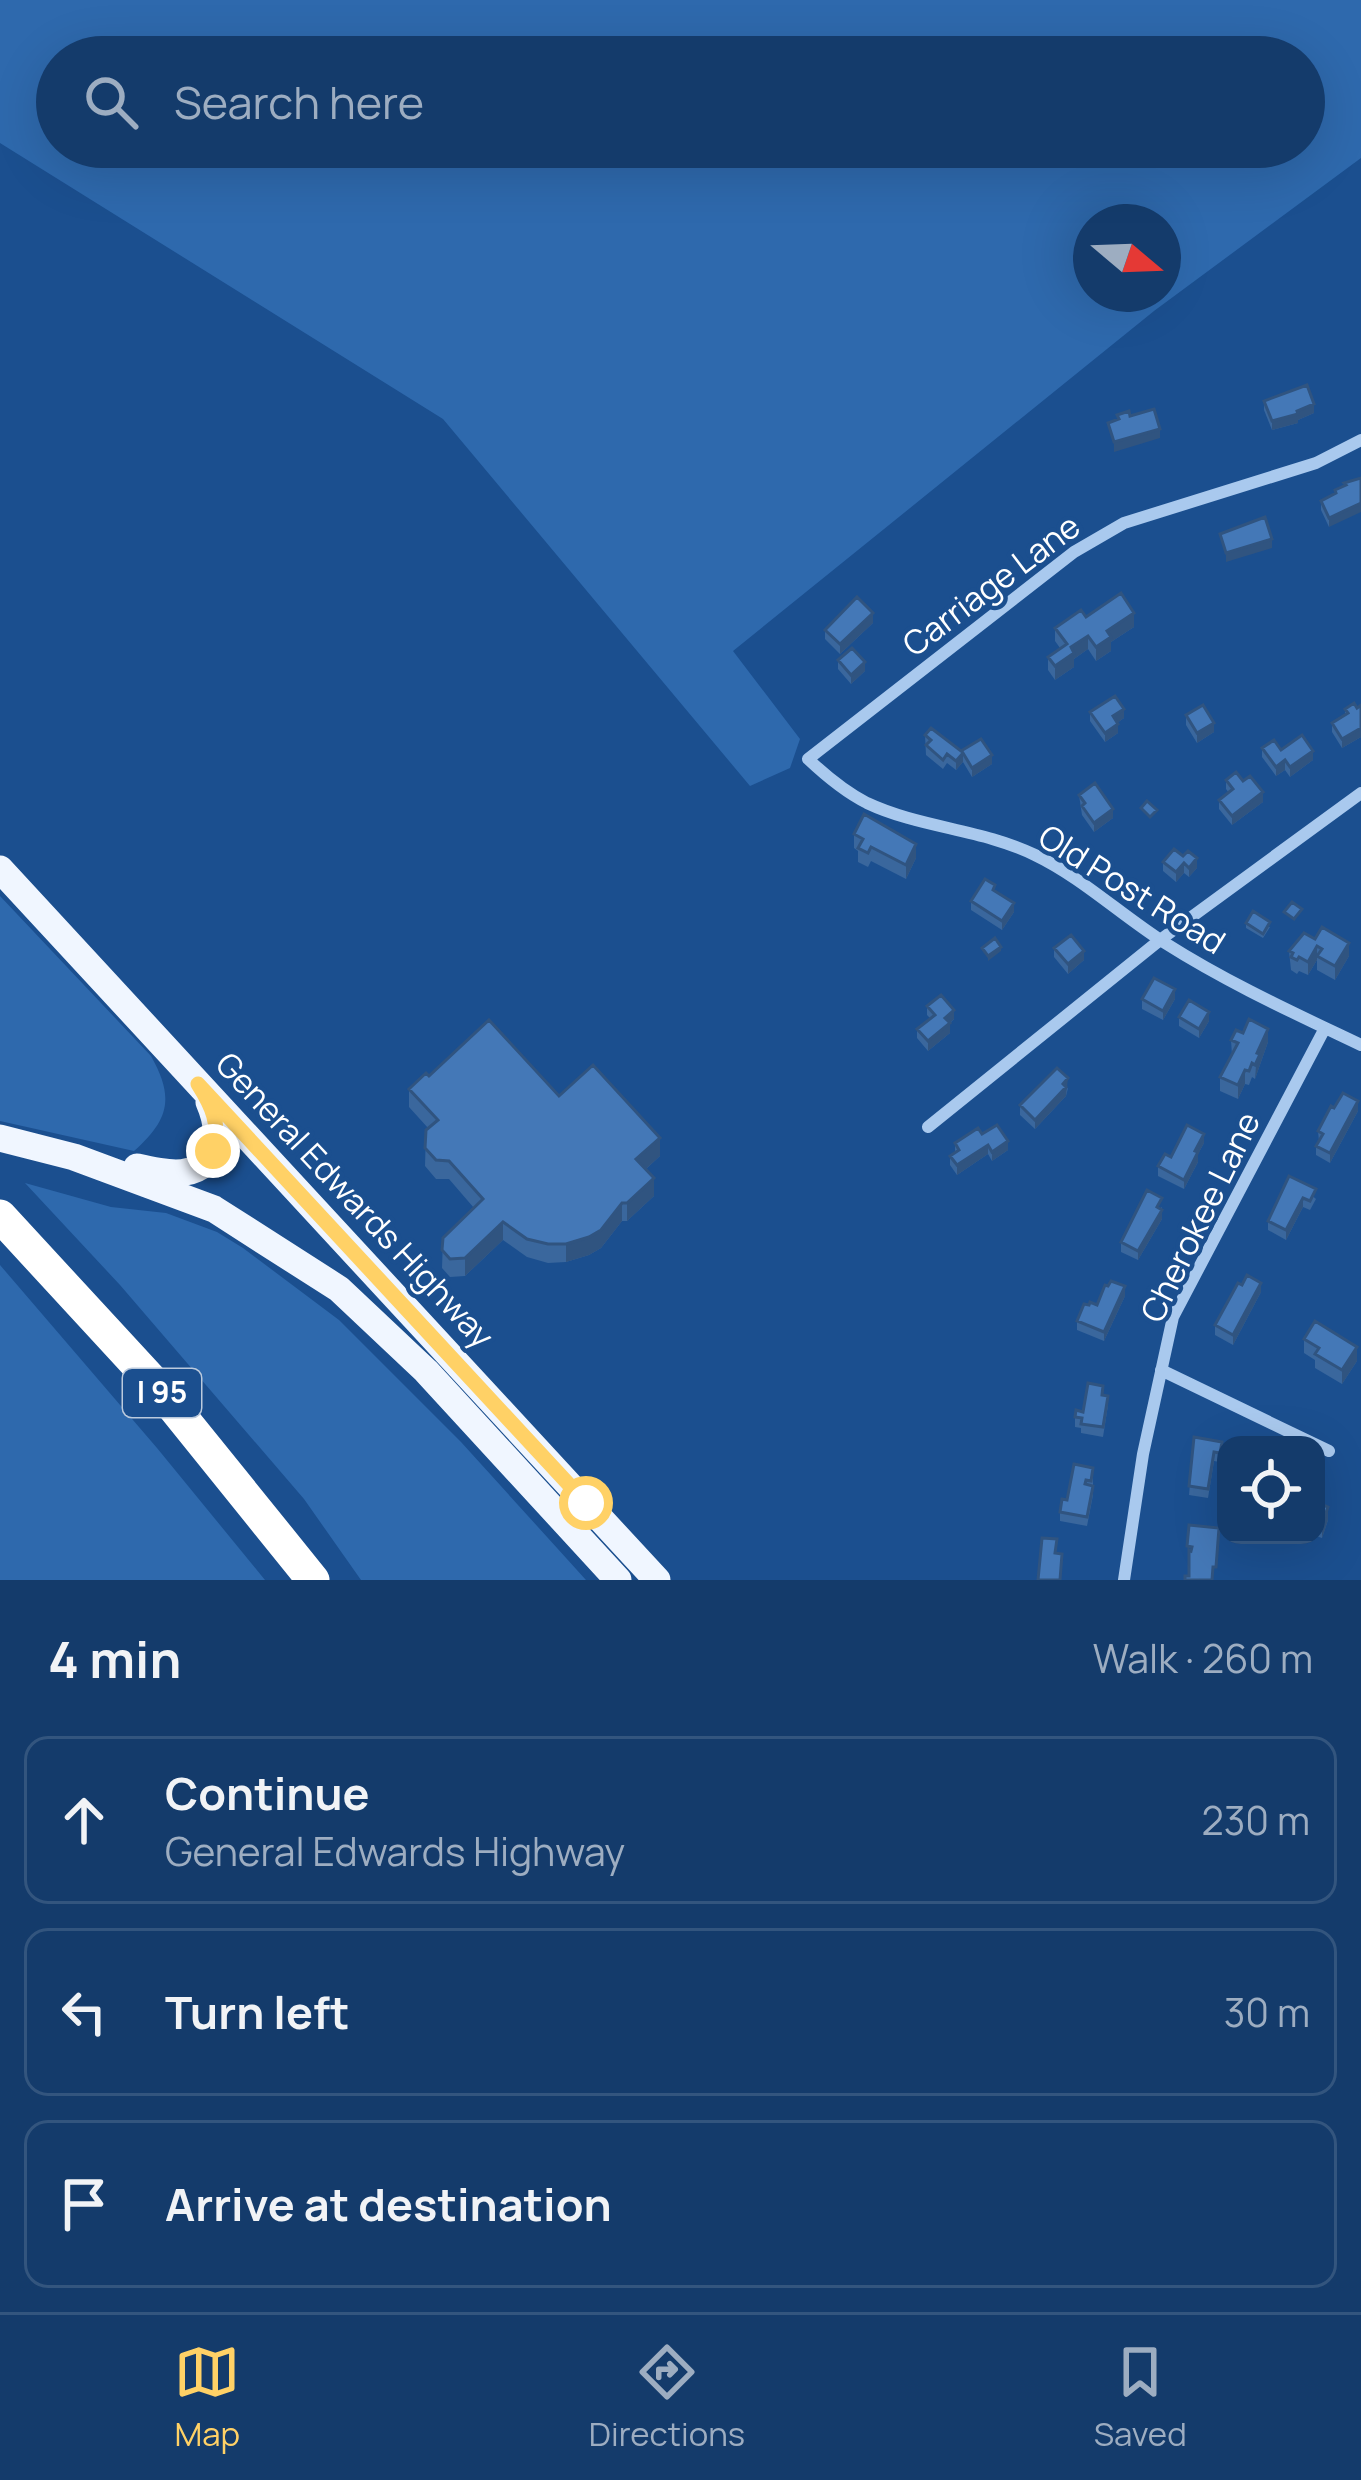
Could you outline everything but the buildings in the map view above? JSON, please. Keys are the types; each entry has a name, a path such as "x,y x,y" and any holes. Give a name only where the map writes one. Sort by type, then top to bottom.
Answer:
{"highway":[{"name":"I 95","path":"0,1216 154,1383 313,1580"}],"main road":[{"name":"General Edwards Highway","path":"0,869 657,1580"},
{"path":"74,1157 168,1172 199,1167 213,1151 217,1127 198,1084"},
{"name":"General Edwards Highway","path":"9,1140 74,1157 214,1208 339,1289 426,1371 618,1580"}],"street":[{"name":"Carriage Lane","path":"808,759 1098,536 1124,523 1316,463 1361,440"},
{"name":"Old Post Road","path":"808,759 865,801 1002,842 1044,860 1226,980 1361,1046"},
{"path":"928,1126 1160,940 1361,793"},
{"name":"Cherokee Lane","path":"1124,1580 1143,1454 1173,1318 1325,1028"},
{"path":"1161,1370 1329,1451"}],"shaded area":[{"path":"0,0 1361,0 1361,158 1181,291 1181,204 1073,204 1073,312 1153,312 733,651 800,739 790,768 750,786 443,419 40,168 1325,168 1325,36 36,36 36,165 0,143"},
{"path":"0,896 151,1056 163,1084 165,1107 155,1128 134,1151 0,1121"},
{"path":"25,1183 111,1207 166,1213 217,1232 243,1248 339,1320 461,1442 586,1580 361,1580 304,1499 120,1285"},
{"path":"0,1265 157,1448 265,1580 0,1580"}],"route":[{"path":"213,1151 217,1127 198,1084 586,1503"}]}
